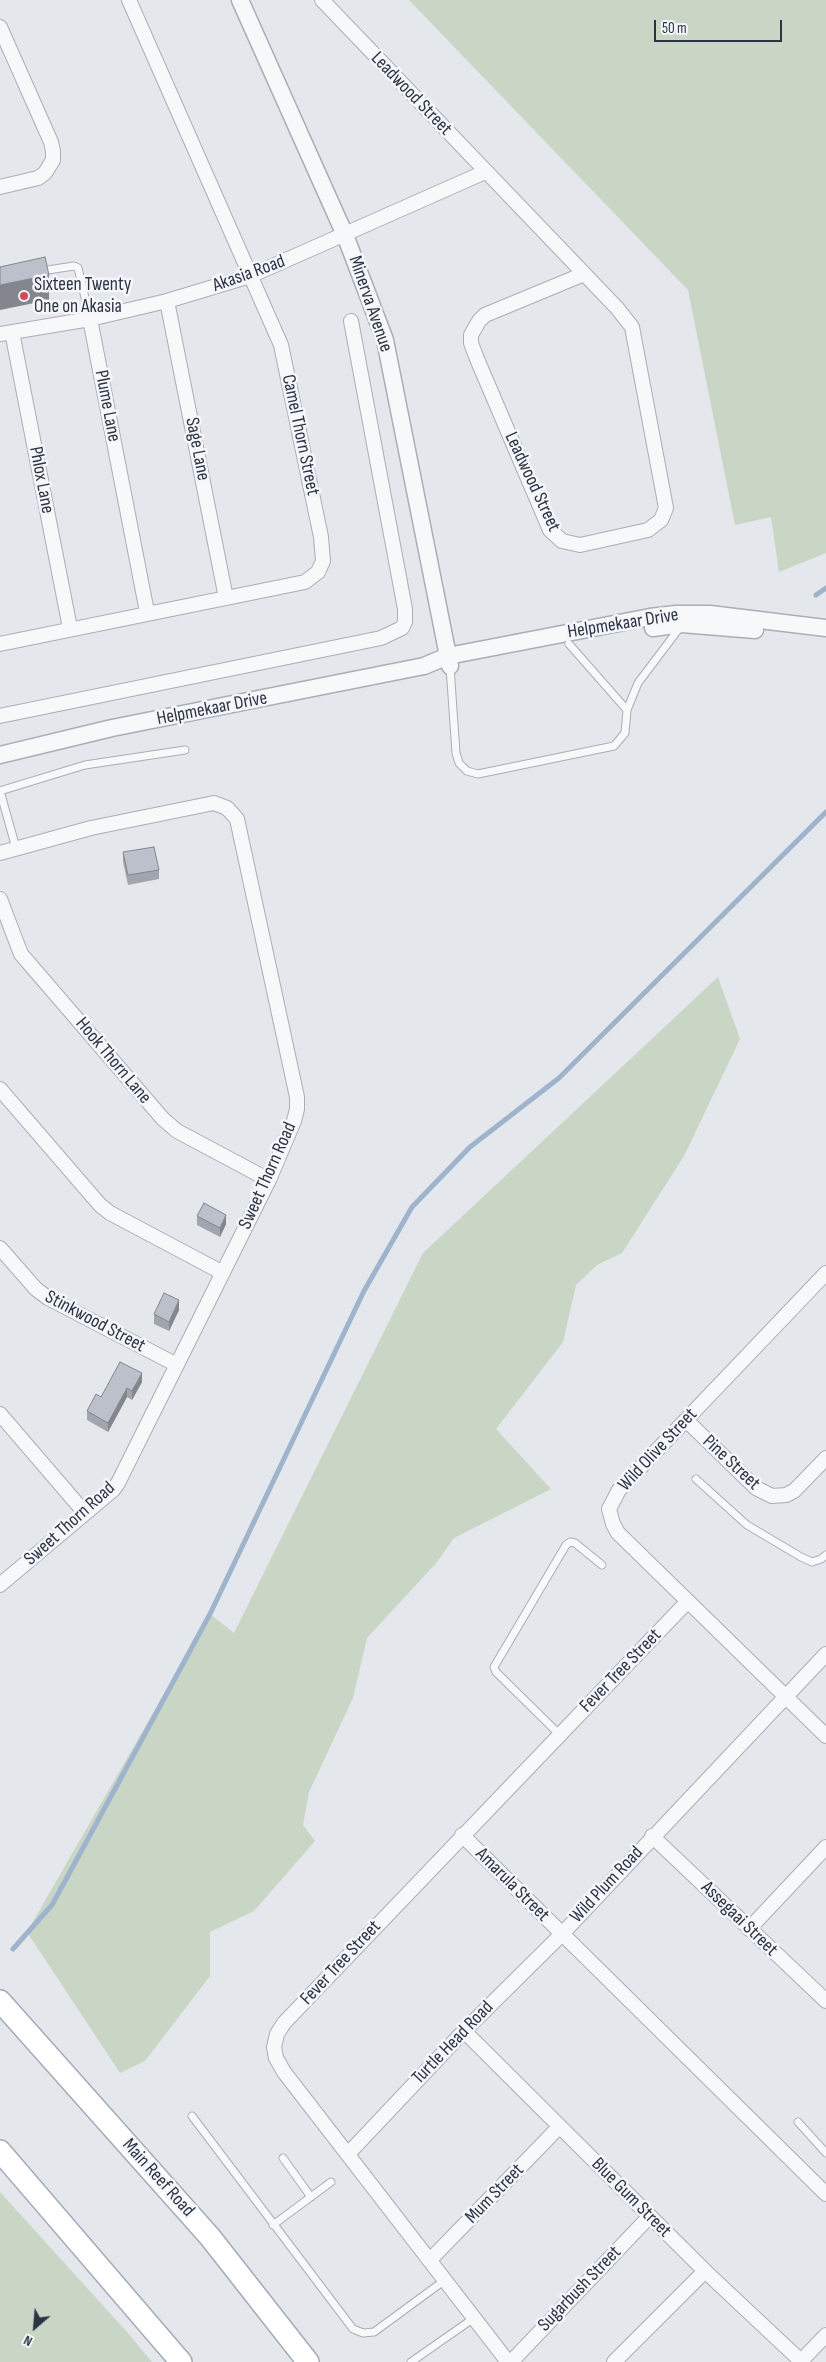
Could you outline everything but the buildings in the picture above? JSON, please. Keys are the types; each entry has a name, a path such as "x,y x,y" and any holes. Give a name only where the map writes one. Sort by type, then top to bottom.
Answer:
{"main road":[{"name":"Main Reef Road","path":"0,2001 210,2237 308,2362"},
{"path":"0,2151 181,2362"}],"street":[{"name":"Camel Thorn Street","path":"0,644 148,612 305,582 318,572 323,561 320,537 281,345 129,0"},
{"name":"Minerva Avenue","path":"240,0 345,235 385,340 449,661"},
{"name":"Leadwood Street","path":"322,0 617,308 632,327 666,508 661,520 648,530 580,545 562,541 550,530 477,359 471,344 471,335 474,328 486,315 584,274"},
{"path":"0,27 51,142 53,152 53,160 45,173 38,178 0,186"},
{"name":"Akasia Road","path":"6,333 90,319 167,302 250,276 485,172"},
{"name":"Sage Lane","path":"167,302 226,598"},
{"name":"Plume Lane","path":"90,319 148,612"},
{"path":"0,716 381,638 402,628 405,622 406,609 352,321"},
{"name":"Phlox Lane","path":"6,333 70,628"},
{"name":"Helpmekaar Drive","path":"0,755 112,728 676,614 710,614 826,628"},
{"name":"Helpmekaar Drive","path":"449,661 569,644 682,624 826,638"},
{"name":"Sweet Thorn Road","path":"0,853 91,828 214,803 227,808 237,819 297,1097 294,1121 269,1180 118,1483 0,1585"},
{"name":"Hook Thorn Lane","path":"0,899 21,954 163,1119 188,1137 269,1180"},
{"path":"0,1089 104,1208 223,1273"},
{"name":"Stinkwood Street","path":"0,1248 36,1289 48,1298 177,1365"},
{"name":"Wild Olive Street","path":"826,1273 619,1490 610,1509 612,1524 618,1533 826,1736"},
{"path":"0,1414 85,1513"},
{"name":"Pine Street","path":"686,1420 756,1488 772,1496 786,1495 794,1491 825,1460"},
{"name":"Fever Tree Street","path":"509,2362 280,2065 276,2058 274,2047 284,2023 688,1601"},
{"name":"Wild Plum Road","path":"826,1654 652,1836 561,1935 826,2194"},
{"name":"Amarula Street","path":"462,1835 561,1935"},
{"name":"Assegaai Street","path":"652,1836 826,2001"},
{"path":"749,1929 826,1847"},
{"name":"Turtle Head Road","path":"348,2154 464,2031 561,1935"},
{"name":"Blue Gum Street","path":"464,2031 649,2216 801,2362"},
{"name":"Mum Street","path":"430,2260 559,2127"},
{"name":"Sugarbush Street","path":"509,2362 649,2216"},
{"path":"614,2362 705,2271"},
{"path":"801,2362 826,2335"}],"lane":[{"name":"Plume Lane","path":"29,272 74,266 78,268 90,319"},
{"path":"449,661 456,753 459,763 467,771 478,774 614,746 625,733 627,710 638,683 682,624"},
{"path":"569,644 627,710"},
{"path":"16,848 0,791 85,765 185,750"},
{"path":"696,1480 747,1526 793,1553 812,1562 822,1559 826,1555"},
{"path":"559,1734 496,1672 494,1667 495,1661 566,1545 570,1542 574,1543 602,1565"},
{"path":"192,2116 353,2329 363,2333 374,2332 445,2280"},
{"path":"798,2122 826,2153"},
{"path":"283,2158 311,2197"},
{"path":"273,2225 332,2182"},
{"path":"411,2362 474,2318"}],"green space":[{"path":"409,0 826,0 826,553 779,572 771,517 735,525 688,290"},
{"path":"718,977 740,1039 684,1156 622,1253 597,1265 576,1285 563,1342 496,1429 551,1489 454,1538 437,1562 367,1638 353,1698 309,1792 303,1825 315,1841 254,1911 210,1932 210,1976 145,2061 120,2073 27,1932 210,1614 234,1633 423,1253"},
{"path":"0,2192 126,2331 152,2362 0,2362"}],"waterway":[{"path":"816,595 826,588"},
{"path":"13,1949 52,1905 210,1614 364,1291 412,1207 470,1147 559,1078 826,812"}],"place":[{"name":"Sixteen Twenty One on Akasia","path":"24,296"}]}
